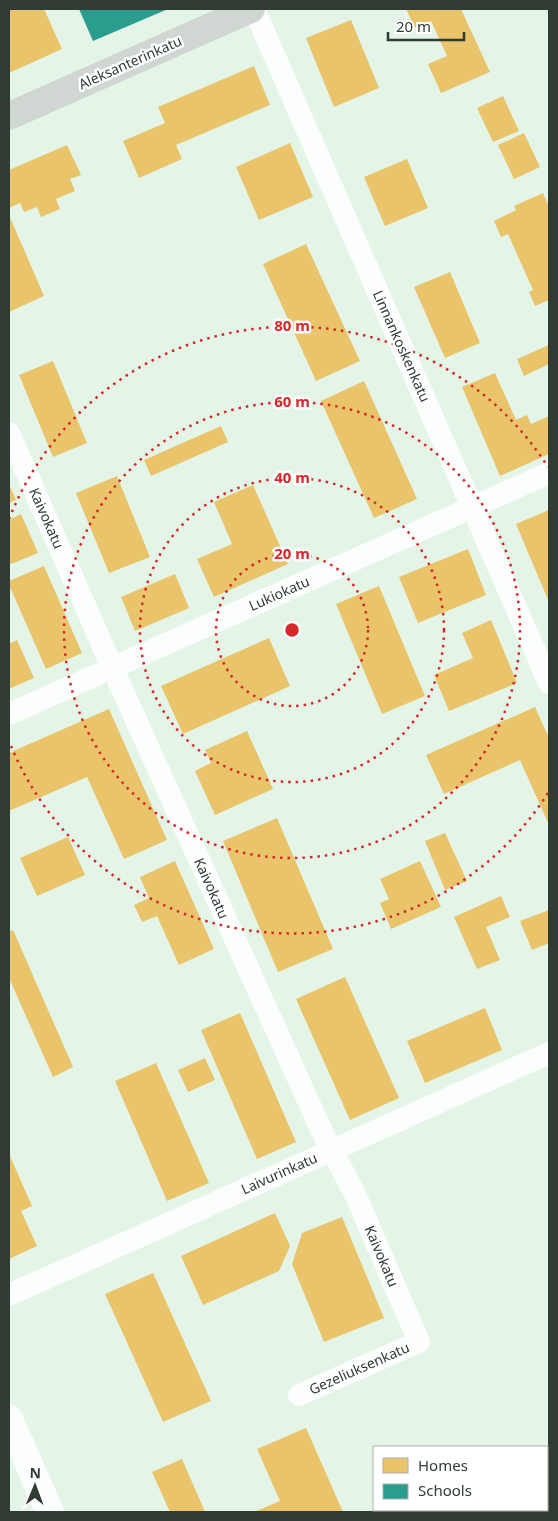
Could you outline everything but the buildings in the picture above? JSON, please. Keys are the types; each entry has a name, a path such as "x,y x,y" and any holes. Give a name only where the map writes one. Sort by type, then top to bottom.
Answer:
{"main road":[{"name":"Aleksanterinkatu","path":"9,116 253,9"}],"street":[{"name":"Linnankoskenkatu","path":"253,9 549,683"},
{"name":"Kaivokatu","path":"9,433 112,667 331,1150 355,1194 418,1342"},
{"name":"Lukiokatu","path":"9,714 549,473"},
{"name":"Laivurinkatu","path":"9,1295 549,1053"},
{"name":"Gezeliuksenkatu","path":"299,1395 418,1342"},
{"path":"9,1419 50,1512"}]}
